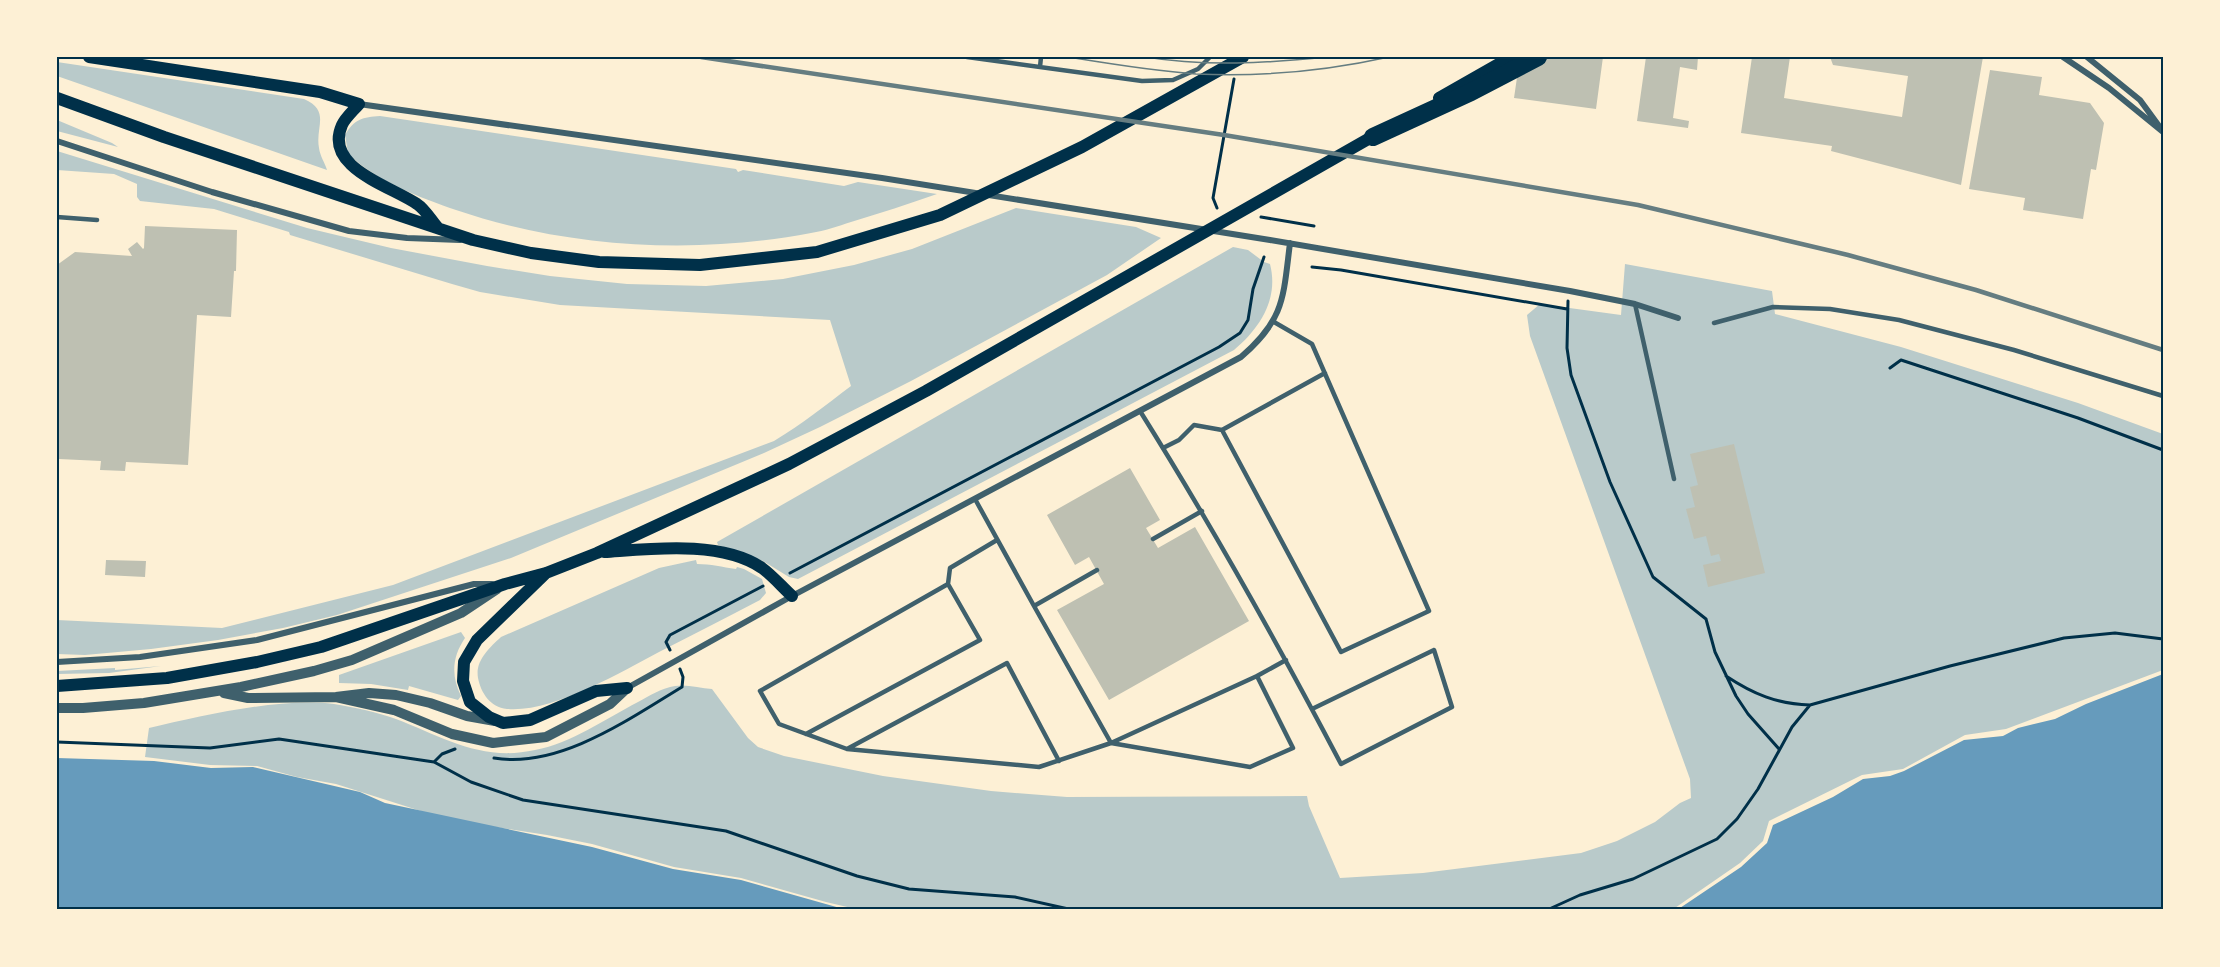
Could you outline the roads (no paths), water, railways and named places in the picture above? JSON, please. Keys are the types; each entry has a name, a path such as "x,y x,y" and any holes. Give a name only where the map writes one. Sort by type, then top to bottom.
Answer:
{"highway":[{"path":"1372,137 1471,92 1538,57"}],"main road":[{"path":"89,57 320,93 359,104 342,123 338,136 339,150 348,162 362,174 418,205 439,229"},
{"path":"57,98 164,137 473,240 531,253 599,262 700,266 817,252 940,215 1082,147 1243,57"},
{"path":"57,686 167,678 257,663 321,646 505,584 546,573 597,553 800,458 926,391 1511,57"},
{"path":"597,553 663,548 730,554 761,567 792,596"},
{"path":"546,573 477,640 464,662 463,681 470,702 489,717 503,723 530,720 596,691 627,688"}],"street":[{"path":"2063,57 2109,87 2163,131"},
{"path":"2086,57 2140,100 2163,131"},
{"path":"359,104 882,178 1290,243 1570,291 1635,304 1678,318"},
{"path":"57,141 212,192 349,231 407,238 473,240"},
{"path":"336,697 394,710 452,734 493,743 546,737 610,704 627,688 792,596 1241,357 1256,344 1274,322 1284,295 1290,243"},
{"path":"57,662 140,657 257,640 474,585 505,584"},
{"path":"57,708 144,703 314,671 352,660 461,614 505,584"},
{"path":"215,691 248,698 336,697 369,693 396,695 430,703 467,716 503,723"}],"lane":[{"path":"967,57 1142,81 1173,80 1198,69 1210,57"},
{"path":"1040,67 1041,57"},
{"path":"57,217 96,220"},
{"path":"1635,304 1674,479"},
{"path":"1714,323 1773,307 1830,309 1899,320 2014,350 2163,396"},
{"path":"1222,430 1341,652 1429,610 1312,344 1274,322"},
{"path":"1163,448 1179,440 1194,426 1222,430 1325,373"},
{"path":"1140,411 1202,511 1287,660 1312,709 1341,764 1452,707 1434,650 1312,709"},
{"path":"975,500 1111,743"},
{"path":"1153,539 1202,511"},
{"path":"806,734 980,640 948,585 950,568 998,540"},
{"path":"1034,606 1096,570"},
{"path":"948,585 760,692 779,724 847,749 1039,767 1111,743 1287,660"},
{"path":"847,749 1007,663 1059,761"},
{"path":"1111,743 1250,767 1293,748 1257,676"}],"water":[{"path":"2163,674 2163,910 1677,910 1741,867 1767,843 1773,825 1833,797 1863,779 1890,776 1904,771 1964,740 2003,736 2018,728 2055,719 2086,704"},
{"path":"57,758 154,761 211,768 253,767 360,792 385,803 592,847 673,869 741,880 847,910 57,910"}],"tram line":[{"path":"1068,57 1164,71 1220,75 1293,72 1389,57"},
{"path":"1146,57 1191,62 1236,63 1327,57"}],"railway":[{"path":"701,57 1224,135 1638,205 1848,255 1976,290 2163,350"}]}
